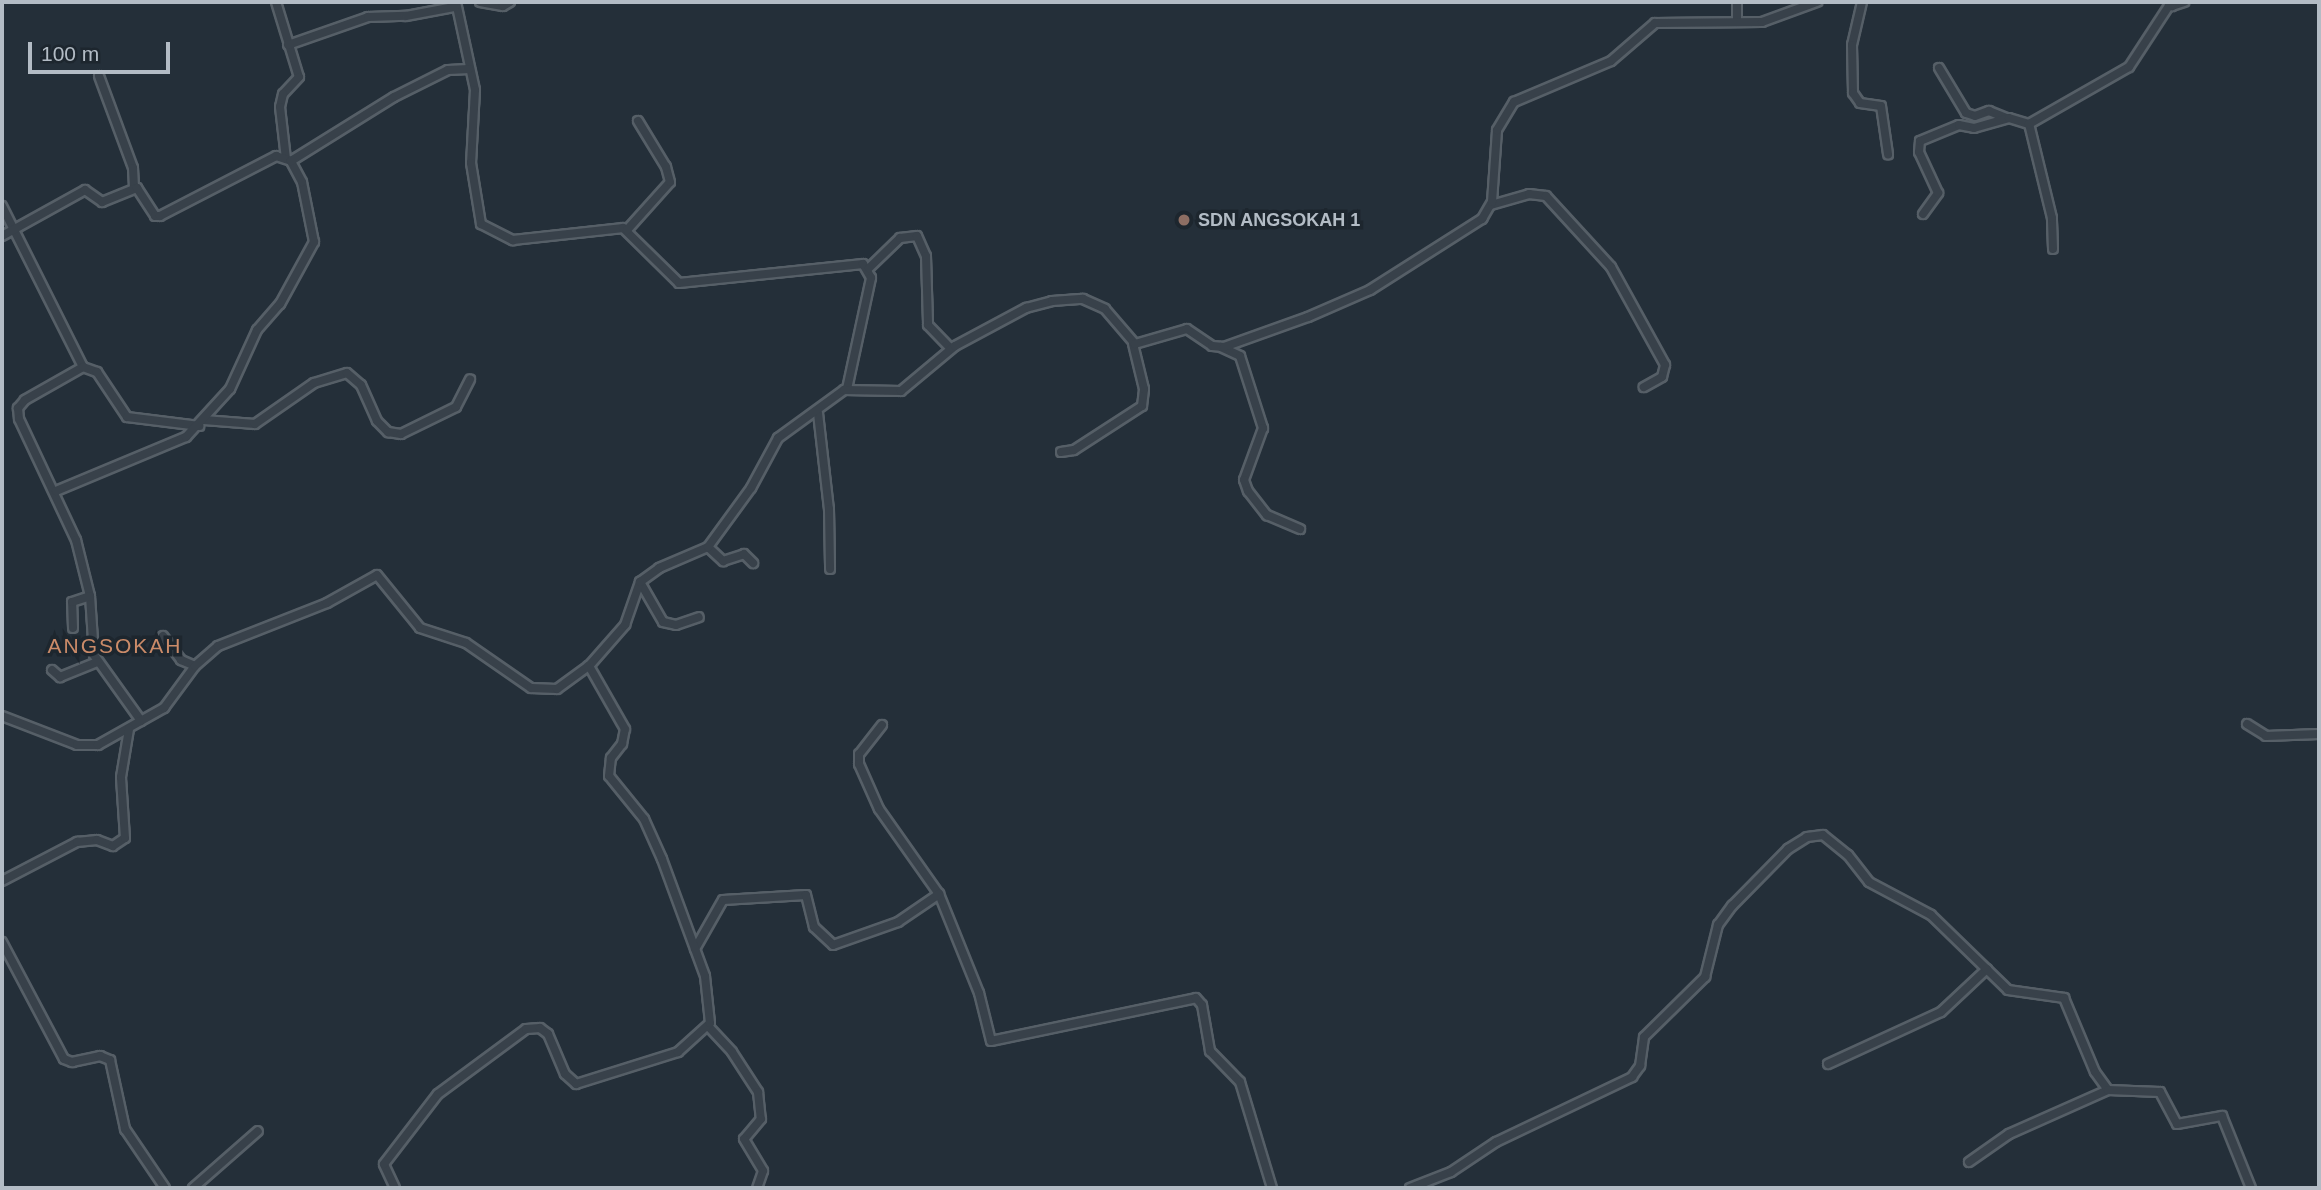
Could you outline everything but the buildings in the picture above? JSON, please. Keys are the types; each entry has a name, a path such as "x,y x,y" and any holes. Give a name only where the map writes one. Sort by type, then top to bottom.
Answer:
{"street":[{"path":"56,491 165,448 202,423 238,377 257,330 280,304 311,251 311,216 288,160 280,107 283,94 299,78 276,2"},
{"path":"480,2 503,6 510,2"},
{"path":"1737,2 1737,21"},
{"path":"1491,205 1497,130 1514,102 1611,61 1655,23 1768,21 1817,2"},
{"path":"1862,2 1852,45 1853,93 1860,103 1881,106 1888,155"},
{"path":"1939,68 1966,113 1975,116 1989,111 2029,124 2129,67 2169,3 2184,2"},
{"path":"288,46 368,17 406,16 455,4 475,103 471,163 481,224 513,240 615,226 627,230 679,283 849,262 869,268"},
{"path":"99,76 133,168 134,187 160,216 276,156 288,160 394,97 448,70 469,69"},
{"path":"1923,214 1938,193 1919,152 1920,141 1959,125 1974,128 2006,118"},
{"path":"627,230 670,182 666,167 638,121"},
{"path":"2029,124 2052,218 2053,249"},
{"path":"2,236 83,190 90,190 102,202 134,187"},
{"path":"1221,347 1370,290 1464,234 1491,205 1529,194 1546,196 1626,287 1665,365 1662,377 1644,387"},
{"path":"2,206 83,367 97,372 127,417 255,424 314,383 347,373 361,385 377,421 388,432 401,434 456,407 470,379"},
{"path":"2,716 77,745 98,745 129,729 174,699 195,666 230,640 327,603 377,575 420,628 466,643 531,688 557,689 589,666 629,619 640,582 659,568 708,547 745,497 778,438 818,413 847,389 869,294 869,268 900,238 916,236 926,256 928,325 951,349"},
{"path":"847,389 880,394 901,391 951,349 1026,308 1080,299 1110,312 1133,344 1144,389 1142,407 1074,450 1061,452"},
{"path":"1133,344 1187,329 1240,356 1262,419 1260,447 1244,480 1248,491 1267,516 1300,528"},
{"path":"83,367 24,400 18,408 76,540 90,596 97,662 141,721"},
{"path":"818,413 829,509 830,569"},
{"path":"708,547 723,561 744,554 753,563"},
{"path":"640,582 663,622 676,625 699,617"},
{"path":"73,628 72,602 90,596"},
{"path":"163,636 181,660 195,666"},
{"path":"52,670 60,677 97,662"},
{"path":"589,666 625,729 622,744 611,758 609,776 644,819 695,948 710,995 708,1026 732,1052 758,1092 761,1119 744,1139 763,1171 757,1188"},
{"path":"882,724 859,754 859,764 879,809 939,894 979,993 991,1041 1190,997 1200,1001 1210,1051 1240,1082 1272,1188"},
{"path":"2248,724 2266,736 2319,734"},
{"path":"2,881 77,842 97,840 113,846 125,838 121,777 129,729"},
{"path":"98,745 111,731"},
{"path":"1410,1188 1451,1172 1496,1142 1632,1077 1640,1066 1644,1037 1707,973 1720,920 1755,881 1807,837 1828,837 1869,881 1931,915 2016,993 2064,998 2095,1072 2108,1090"},
{"path":"695,948 713,910 723,900 806,895 814,926 834,945 898,922 939,894"},
{"path":"2,942 64,1059 72,1062 100,1056 110,1060 125,1129 165,1188"},
{"path":"1828,1063 1941,1012 1987,969"},
{"path":"395,1188 384,1164 427,1107 450,1081 526,1029 540,1028 548,1034 565,1074 576,1084 669,1056 708,1026"},
{"path":"1969,1162 2009,1134 2108,1090 2160,1092 2178,1124 2222,1116 2251,1188"},
{"path":"193,1188 258,1131"}],"place":[{"name":"SDN ANGSOKAH 1","path":"1184,220"}],"district":[{"name":"ANGSOKAH","path":"115,646"}]}
